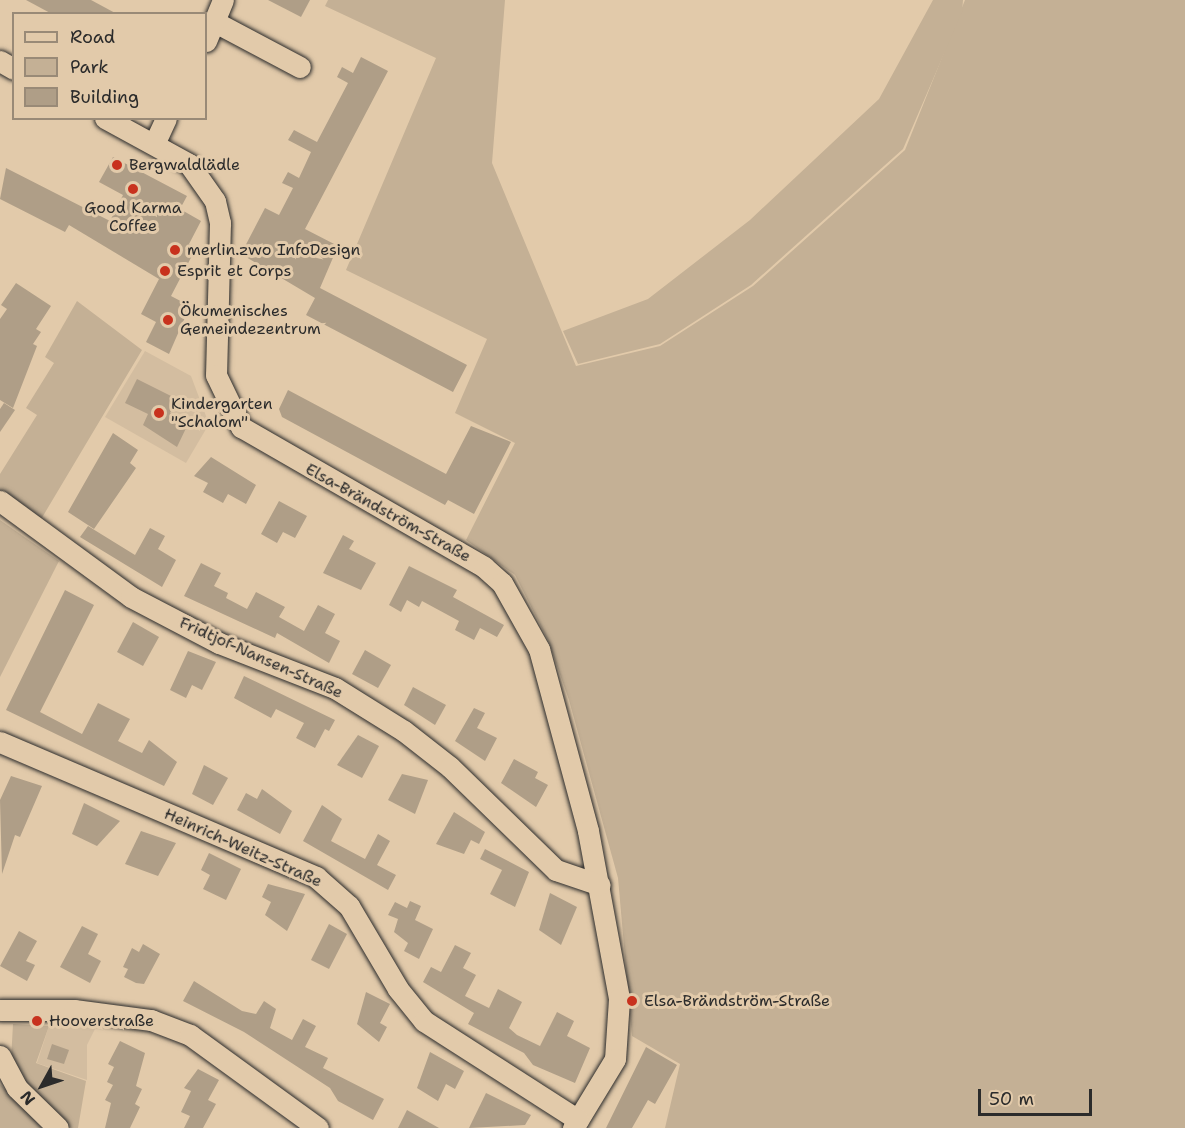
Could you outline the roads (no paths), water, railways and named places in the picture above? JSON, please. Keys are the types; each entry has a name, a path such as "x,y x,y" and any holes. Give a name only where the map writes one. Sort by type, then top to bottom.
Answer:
{"street":[{"path":"207,39 223,0"},
{"path":"215,22 300,67"},
{"name":"Elsa-Brändström-Straße","path":"109,120 155,142 189,164 215,201 220,222 216,375 227,407 241,428 274,451 436,536 502,583 539,649 600,885 618,979 618,1029 615,1059 576,1124"},
{"path":"155,142 165,120"},
{"name":"Fridtjof-Nansen-Straße","path":"0,501 131,597 219,643 335,688 404,731 450,767 556,870 600,885"},
{"name":"Heinrich-Weitz-Straße","path":"0,742 316,877 337,891 360,921 398,989 424,1021 576,1124"},
{"path":"0,1010 74,1010 151,1020 190,1035 318,1128"},
{"path":"0,1056 17,1088 58,1128"}],"place":[{"name":"Bergwaldlädle","path":"117,165"},
{"name":"Good Karma Coffee","path":"133,189"},
{"name":"merlin.zwo InfoDesign","path":"175,250"},
{"name":"Esprit et Corps","path":"165,271"},
{"name":"Ökumenisches Gemeindezentrum","path":"168,320"},
{"name":"Kindergarten \"Schalom\"","path":"159,413"},
{"name":"Elsa-Brändström-Straße","path":"632,1001"},
{"name":"Hooverstraße","path":"37,1021"}]}
